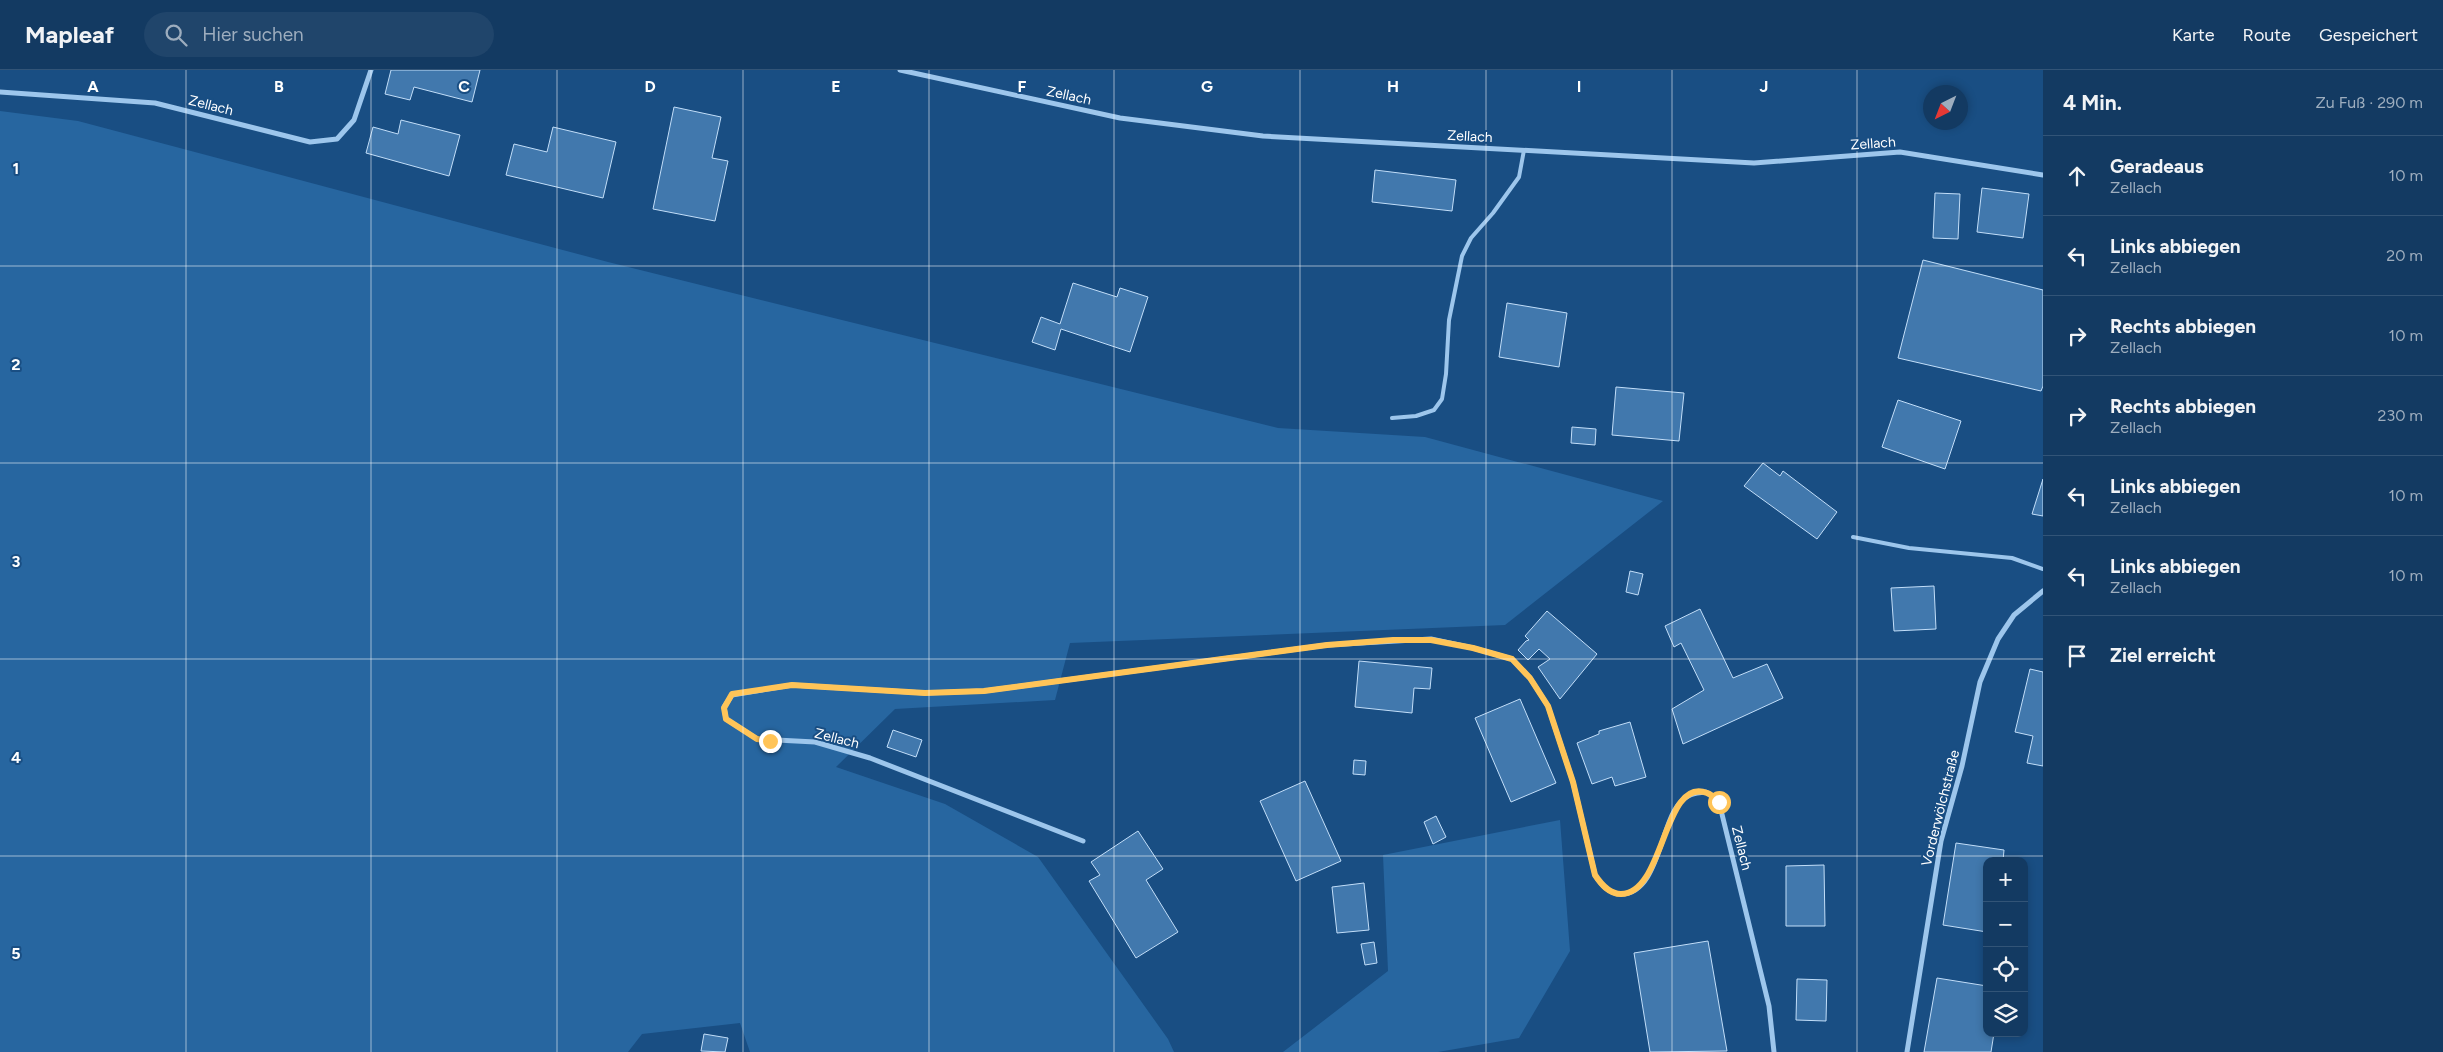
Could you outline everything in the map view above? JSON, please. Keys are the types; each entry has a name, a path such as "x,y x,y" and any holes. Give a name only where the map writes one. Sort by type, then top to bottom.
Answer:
{"street":[{"name":"Zellach","path":"0,92 155,103 310,142 337,139 354,120 371,70"},
{"name":"Zellach","path":"900,70 1120,118 1263,136 1754,163 1900,152 2043,175"},
{"name":"Vorderwölchstraße","path":"1907,1052 1941,841 1962,766 1980,682 1998,639 2014,615 2043,591"},
{"name":"Zellach","path":"1083,841 870,758 815,742 757,739 726,719 724,708 732,694 792,685 925,693 984,691 1327,645 1393,640 1431,640 1473,648 1512,659 1530,678 1548,706 1573,782 1595,875 1602,886 1615,894 1629,894 1641,887 1651,870 1678,805 1691,793 1706,792 1719,802 1769,1006 1774,1052"}],"lane":[{"path":"1392,418 1416,416 1434,410 1442,399 1446,374 1449,320 1462,256 1471,238 1493,213 1519,178 1524,150"},
{"path":"1853,537 1909,548 2012,558 2043,569"}],"shaded area":[{"path":"0,111 78,121 608,262 1278,428 1425,437 1663,501 1505,625 1070,643 1055,700 895,709 836,767 945,804 1038,857 1168,1039 1174,1052 750,1052 740,1023 642,1034 628,1052 0,1052"},
{"path":"1560,820 1570,951 1519,1038 1438,1052 1283,1052 1388,971 1383,855"}],"building":[{"path":"391,70 480,70 472,102 414,87 410,100 385,94"},
{"path":"674,107 721,117 712,158 728,161 715,221 653,209"},
{"path":"401,120 460,135 449,176 366,153 373,127 398,134"},
{"path":"553,127 616,142 603,198 506,175 514,144 547,152"},
{"path":"1375,170 1456,180 1452,211 1372,202"},
{"path":"1982,188 2029,194 2023,238 1977,232"},
{"path":"1935,193 1960,194 1958,239 1933,238"},
{"path":"1923,260 2043,290 2043,386 2041,391 1898,358"},
{"path":"1073,283 1117,297 1120,288 1148,297 1130,352 1061,329 1055,350 1032,342 1041,317 1060,324"},
{"path":"1507,303 1567,313 1559,367 1499,357"},
{"path":"1616,387 1684,393 1679,441 1612,435"},
{"path":"1898,400 1961,421 1945,469 1882,447"},
{"path":"1572,427 1596,429 1595,445 1571,443"},
{"path":"1763,463 1780,476 1783,471 1837,512 1817,539 1744,486"},
{"path":"2043,479 2043,516 2032,514"},
{"path":"1630,571 1643,574 1638,595 1626,592"},
{"path":"1934,586 1936,629 1894,631 1891,588"},
{"path":"1700,609 1733,678 1767,664 1783,698 1683,744 1672,709 1704,690 1681,643 1674,647 1665,626"},
{"path":"1547,611 1597,654 1560,699 1538,667 1550,659 1539,649 1528,660 1518,650 1529,640 1525,636"},
{"path":"1359,661 1432,668 1430,689 1414,688 1412,713 1355,707"},
{"path":"2030,669 2043,672 2043,766 2027,763 2033,736 2015,732"},
{"path":"1520,699 1556,783 1511,802 1475,718"},
{"path":"1630,722 1646,777 1615,786 1612,777 1592,784 1577,743 1599,734 1599,731"},
{"path":"893,730 922,740 916,757 887,747"},
{"path":"1354,760 1366,761 1365,775 1353,774"},
{"path":"1305,781 1341,861 1296,881 1260,801"},
{"path":"1436,816 1446,837 1433,844 1424,822"},
{"path":"1138,831 1163,869 1146,880 1178,932 1136,958 1089,881 1100,875 1091,862"},
{"path":"1956,843 2004,850 2003,857 1983,857 1983,931 1943,925"},
{"path":"1824,865 1825,926 1786,926 1786,866"},
{"path":"1364,883 1369,930 1337,933 1332,887"},
{"path":"1708,941 1727,1051 1650,1052 1634,953"},
{"path":"1374,942 1377,963 1365,965 1361,944"},
{"path":"1937,978 1983,985 1983,1037 1993,1037 1991,1052 1924,1052"},
{"path":"1797,979 1827,980 1826,1021 1796,1020"},
{"path":"704,1034 728,1038 725,1052 701,1051"}],"route":[{"path":"770,741 757,739 735,727 726,719 724,708 732,694 792,685 925,693 984,691 1021,688 1327,645 1393,640 1431,640 1473,648 1512,659 1530,678 1548,706 1573,782 1595,875 1602,886 1615,894 1629,894 1641,887 1651,870 1678,805 1691,793 1706,792 1719,802"}]}
